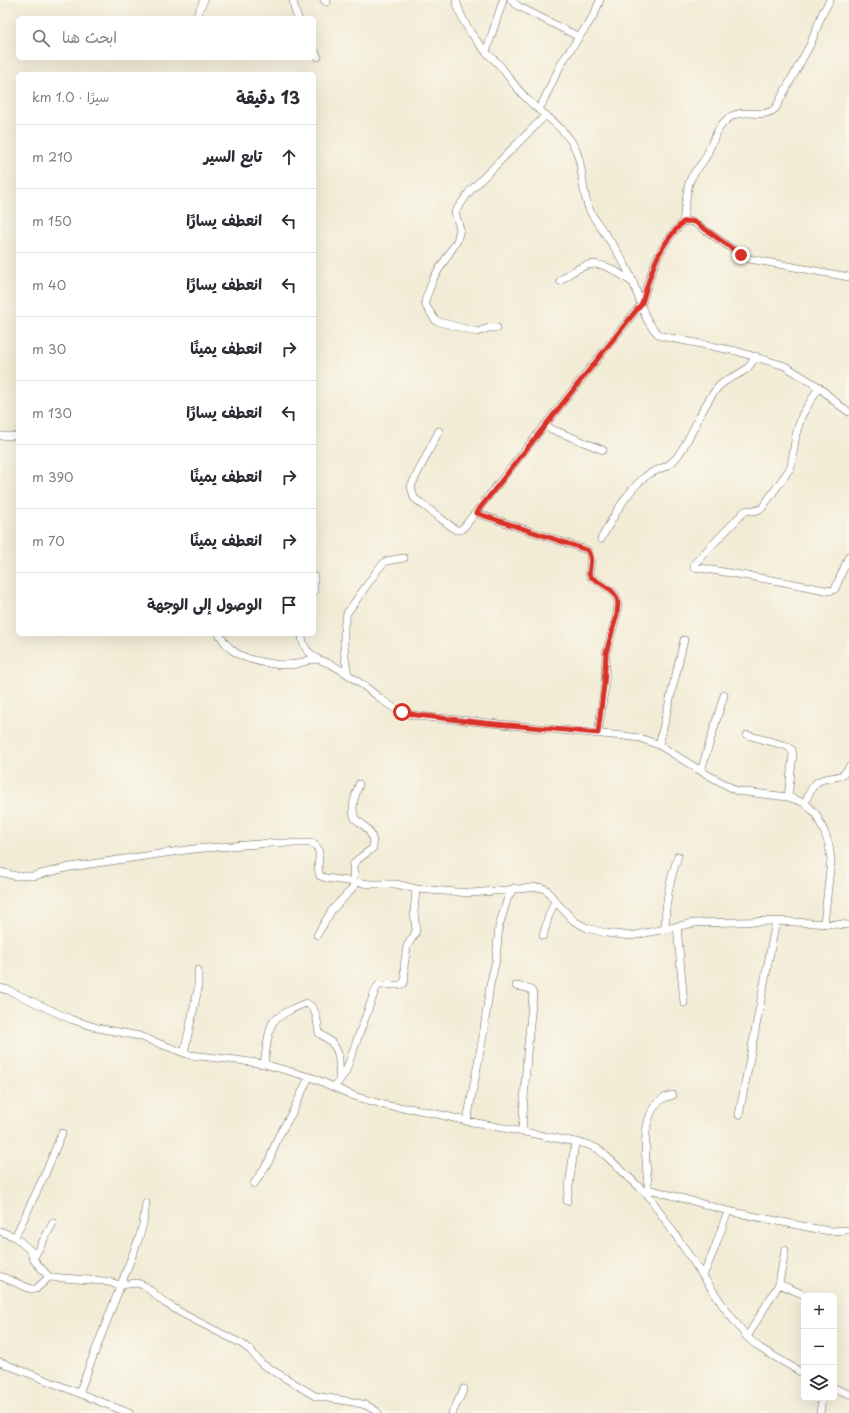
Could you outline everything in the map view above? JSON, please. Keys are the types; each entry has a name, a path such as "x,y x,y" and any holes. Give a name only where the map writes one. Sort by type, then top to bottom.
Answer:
{"street":[{"path":"197,16 204,0"},
{"path":"293,0 297,16"},
{"path":"456,0 464,24 470,34 500,66 528,100 546,115 571,141 578,153 584,192 590,211 620,256 642,303 649,324 655,332 661,336 674,340 695,342 756,356 785,366 819,387 849,412"},
{"path":"486,52 503,0"},
{"path":"511,0 518,6 579,37"},
{"path":"539,110 562,62 594,15 600,0"},
{"path":"439,432 411,486 414,498 456,530 460,530 476,513 642,303 650,275 661,248 683,222 689,182 693,173 704,160 717,131 728,119 735,115 748,113 765,114 775,109 810,45 830,0"},
{"path":"316,54 318,57"},
{"path":"497,328 490,328 477,332 436,321 430,314 425,301 432,279 457,241 460,229 455,212 457,206 546,115"},
{"path":"683,222 695,222 741,255 750,259 849,276"},
{"path":"560,281 570,272 582,266 591,264 602,265 619,272 633,283"},
{"path":"601,539 618,508 637,484 646,476 670,466 679,455 711,396 720,385 745,371 751,365 756,356"},
{"path":"819,387 802,415 796,434 791,467 762,508 755,511 745,511 694,564 694,567 830,591 835,589 849,556"},
{"path":"544,426 603,450"},
{"path":"0,436 16,436"},
{"path":"476,513 587,550 590,554 589,574 591,577 611,590 616,596 618,602 617,614 606,653 598,733"},
{"path":"348,674 344,644 344,626 347,613 379,568 386,561 404,558"},
{"path":"220,636 234,652 243,657 271,664 297,664 317,659"},
{"path":"302,636 303,644 307,651 317,659 348,674 389,705 402,712 485,723 640,738 659,745 737,791 788,797 805,803 816,814 829,845 831,860 824,924"},
{"path":"659,745 684,640"},
{"path":"701,771 724,695"},
{"path":"747,735 787,746 792,750 793,755 788,797"},
{"path":"805,803 809,792 816,783 821,780 840,776 846,773 849,767"},
{"path":"316,935 332,910 354,885 353,865 357,860 373,848 374,842 372,835 366,827 354,817 354,801 359,784"},
{"path":"0,872 16,876 33,876 70,867 194,849 296,842 312,843 317,846 320,852 318,872 320,876 326,878 353,882 396,884 416,889 471,893 514,888 540,887 547,890 574,921 587,928 606,934 631,936 643,935 694,923 776,921 849,925"},
{"path":"665,929 665,909 670,878 678,856"},
{"path":"467,1121 490,985 496,960 499,926 508,897 514,888"},
{"path":"334,1087 345,1074 350,1063 376,988 379,985 400,985 404,983 404,967 407,946 416,930 414,912 416,889"},
{"path":"543,936 555,901"},
{"path":"740,1115 776,921"},
{"path":"677,926 684,1003"},
{"path":"184,1053 198,989 198,970"},
{"path":"516,986 528,988 533,994 527,1054 522,1132"},
{"path":"0,988 8,990 70,1019 98,1028 139,1036 190,1055 264,1064 310,1077 354,1096 388,1106 415,1109 467,1121 586,1144 598,1149 649,1193 726,1310 747,1337 760,1348 801,1372"},
{"path":"264,1064 267,1043 275,1020 294,1008 306,1003 313,1009 316,1016 319,1033 330,1040 338,1054 340,1062 339,1081"},
{"path":"254,1184 269,1161 278,1137 310,1077"},
{"path":"649,1193 646,1139 648,1122 651,1113 662,1098 673,1095"},
{"path":"15,1237 46,1172 62,1133"},
{"path":"567,1201 575,1143"},
{"path":"649,1193 812,1228 830,1231 849,1230"},
{"path":"79,1393 144,1224 146,1203"},
{"path":"703,1276 728,1211"},
{"path":"33,1259 53,1223"},
{"path":"0,1231 15,1237 31,1251 33,1259 49,1277"},
{"path":"747,1337 779,1284 784,1250"},
{"path":"0,1276 31,1289 36,1289 49,1277 104,1281 120,1285 137,1283 144,1286 165,1303 242,1344 250,1350 262,1364 315,1396 366,1405 376,1410 378,1413"},
{"path":"779,1284 801,1293"},
{"path":"0,1362 129,1413"},
{"path":"452,1413 464,1389"},
{"path":"837,1389 849,1394"},
{"path":"820,1413 822,1401"}],"route":[{"path":"402,712 485,723 598,733 606,653 617,614 618,602 616,596 611,590 591,577 589,574 590,554 587,550 476,513 642,303 654,262 661,248 683,222 695,222 741,255"}]}
